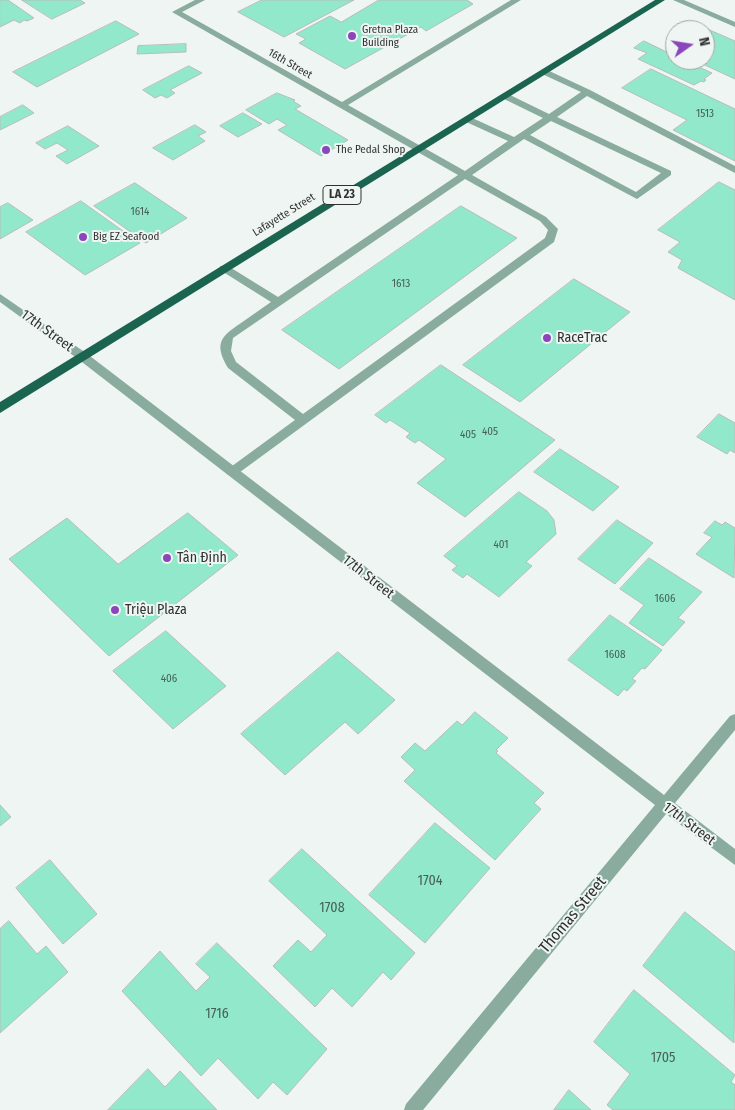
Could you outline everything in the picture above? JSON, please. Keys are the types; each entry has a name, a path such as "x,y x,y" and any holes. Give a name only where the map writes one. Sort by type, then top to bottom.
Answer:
{"highway":[{"name":"Lafayette Street","path":"0,408 661,0"}],"street":[{"name":"16th Street","path":"201,0 176,12 550,223 553,229 550,240 303,420"},
{"path":"340,106 518,0"},
{"path":"677,0 735,25"},
{"path":"545,72 735,170"},
{"path":"232,472 303,420 232,365 225,355 224,345 229,336 587,92"},
{"path":"467,119 519,138 637,196 668,173 506,96"},
{"path":"224,268 280,303"},
{"name":"17th Street","path":"0,297 82,356 735,858"},
{"name":"Thomas Street","path":"412,1110 735,720"}],"building":[{"path":"0,0 8,0 34,18 20,23 14,20 0,27"},
{"path":"22,0 80,0 85,3 52,19"},
{"name":"Gretna Plaza Building","path":"262,0 354,0 284,37 238,12"},
{"name":"Gretna Plaza Building","path":"379,0 467,0 473,4 426,31 421,27 345,69 299,43 306,39 296,34 330,16 341,22"},
{"path":"116,21 139,34 37,87 13,72"},
{"path":"715,32 735,41 735,79 715,70"},
{"path":"644,41 665,51 665,70 706,70 712,73 704,79 706,80 704,82 701,81 694,85 638,59 647,53 634,48"},
{"path":"186,44 186,52 137,54 138,46"},
{"path":"189,66 202,73 170,90 175,93 167,98 161,95 155,98 143,90"},
{"path":"651,69 735,109 735,161 673,130 687,120 622,88"},
{"path":"277,93 295,100 293,101 301,106 295,109 348,140 321,156 278,130 287,125 277,119 269,124 246,110"},
{"path":"23,105 34,113 0,130 0,117"},
{"path":"243,113 262,124 238,137 220,126"},
{"path":"195,125 206,132 198,136 205,141 173,160 153,148"},
{"path":"68,126 99,146 67,164 56,156 68,150 57,143 45,149 36,143"},
{"path":"719,182 735,190 735,300 678,268 682,260 668,252 680,242 658,230"},
{"path":"135,183 187,218 146,243 94,206"},
{"name":"Big EZ Seafood","path":"81,201 140,243 85,275 26,232"},
{"path":"8,203 33,220 0,239 0,207"},
{"path":"461,206 517,238 339,369 282,330"},
{"name":"RaceTrac","path":"574,279 630,312 520,402 463,365"},
{"path":"441,365 555,440 465,517 417,483 446,459 419,440 415,443 406,437 410,433 390,420 386,423 375,415"},
{"path":"719,414 735,423 735,453 730,450 727,454 697,437"},
{"path":"560,449 619,487 593,511 534,472"},
{"path":"519,492 547,511 554,520 556,534 526,562 532,566 499,597 467,574 463,578 452,570 457,566 444,556"},
{"name":"Triệu Plaza","path":"188,513 238,555 109,656 9,559 67,518 118,564"},
{"path":"617,520 653,543 615,584 578,559"},
{"path":"715,521 722,525 725,522 735,528 734,578 696,554 712,537 704,533"},
{"path":"649,558 702,592 678,618 685,622 663,646 629,623 644,605 620,589"},
{"path":"610,615 662,650 645,669 642,668 632,679 636,681 627,691 624,689 618,696 568,660"},
{"path":"166,631 226,686 173,729 113,671"},
{"path":"338,652 395,700 358,734 345,722 285,775 241,734"},
{"path":"475,712 508,738 496,750 498,751 496,753 544,793 534,803 541,809 495,860 404,781 415,770 401,757 415,743 425,751 457,721 462,725"},
{"path":"0,805 11,817 0,826"},
{"path":"435,823 490,868 425,943 369,895"},
{"path":"302,849 415,953 391,980 383,972 352,1007 332,988 315,1007 273,966 298,940 311,952 327,935 269,881"},
{"path":"50,860 97,914 63,944 16,888"},
{"path":"685,912 735,952 734,1043 643,966"},
{"path":"9,921 37,954 46,946 68,972 0,1033 0,929"},
{"path":"217,943 327,1049 287,1095 273,1082 258,1099 218,1058 201,1076 122,991 160,951 196,991 210,977 196,964"},
{"path":"634,990 735,1075 731,1082 735,1085 735,1110 613,1110 607,1105 630,1074 594,1042"},
{"path":"148,1069 165,1087 180,1071 217,1110 108,1110"},
{"path":"569,1090 591,1110 554,1110"}],"place":[{"name":"Gretna Plaza Building","path":"352,36"},
{"name":"The Pedal Shop","path":"326,150"},
{"name":"Big EZ Seafood","path":"83,237"},
{"name":"RaceTrac","path":"547,338"},
{"name":"Tân Định","path":"167,558"},
{"name":"Triệu Plaza","path":"115,610"}]}
